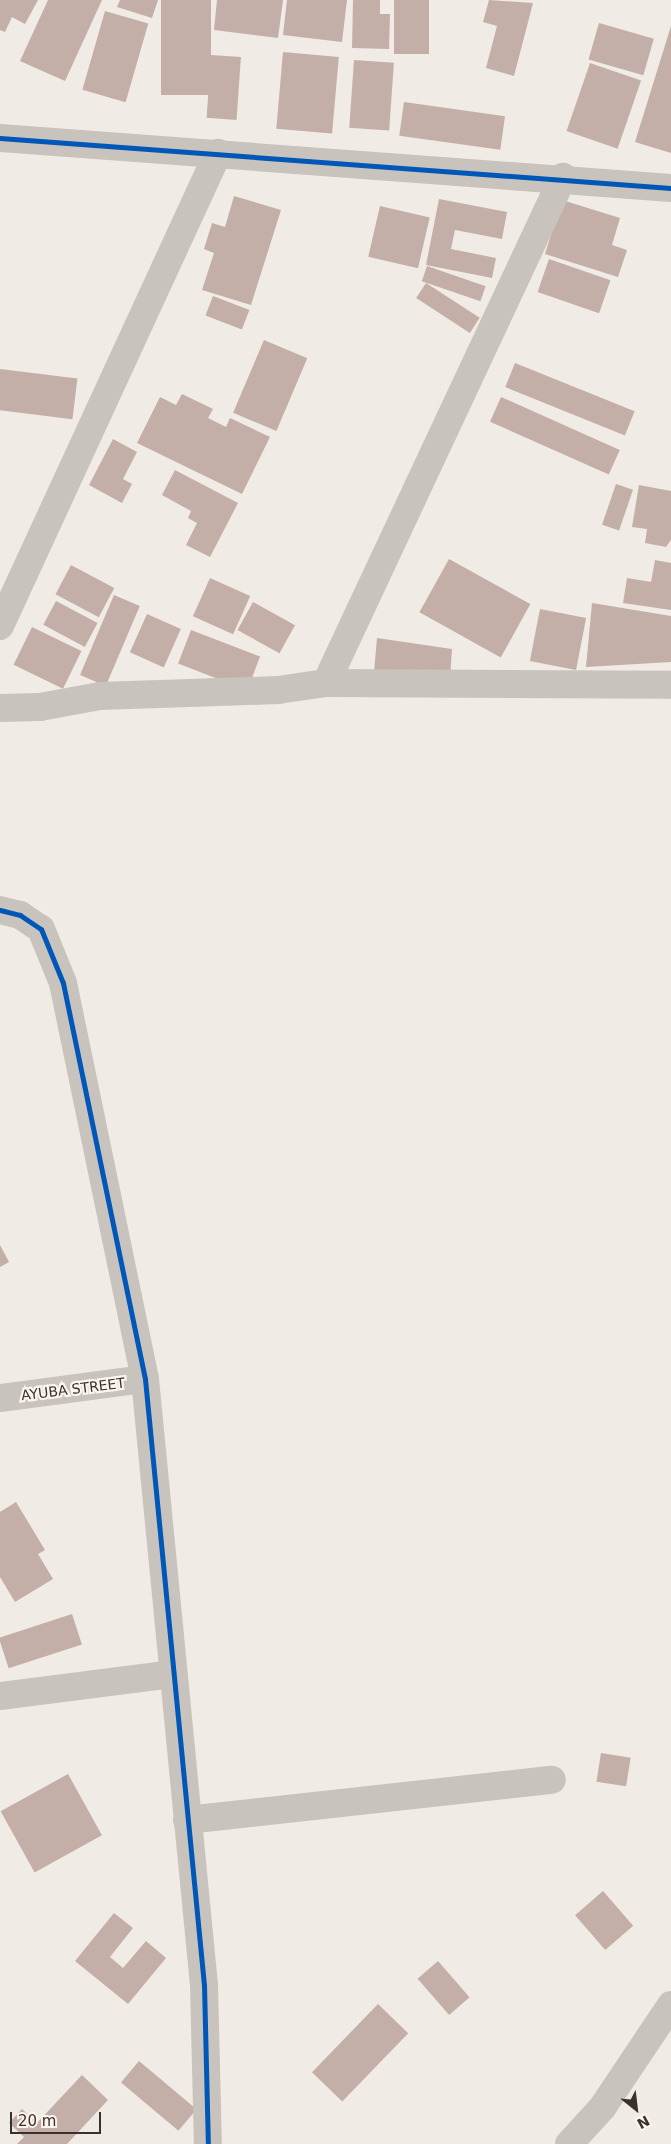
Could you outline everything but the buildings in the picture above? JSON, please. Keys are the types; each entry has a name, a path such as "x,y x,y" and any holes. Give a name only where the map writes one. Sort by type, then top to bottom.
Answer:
{"street":[{"path":"0,138 562,177 671,188"},
{"path":"0,626 218,154"},
{"path":"326,683 562,177"},
{"path":"0,708 40,707 100,696 278,690 326,683 671,685"},
{"path":"0,910 20,915 41,929 63,983 145,1379 172,1674 204,1985 208,2144"},
{"name":"AYUBA STREET","path":"0,1398 145,1379"},
{"path":"0,1696 172,1674"},
{"path":"187,1820 552,1780"},
{"path":"569,2144 602,2108 671,2005"}],"cycle path":[{"path":"0,138 671,188"},
{"path":"0,910 20,915 41,929 63,983 145,1379 204,1985 208,2144"}]}
